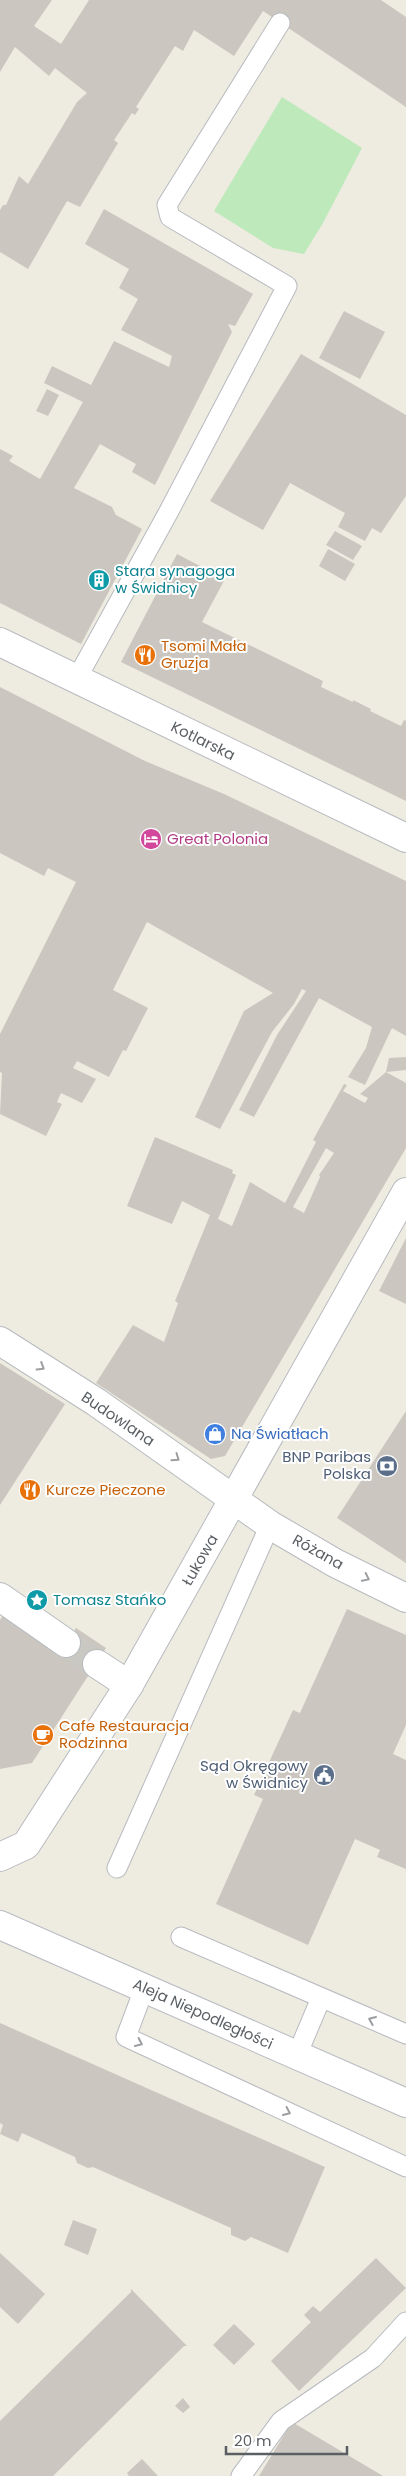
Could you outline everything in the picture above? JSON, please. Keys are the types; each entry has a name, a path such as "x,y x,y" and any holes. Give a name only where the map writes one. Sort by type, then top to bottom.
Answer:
{"street":[{"name":"Kotlarska","path":"0,642 406,838"},
{"name":"Łukowa","path":"0,1857 26,1844 129,1685 406,1192"},
{"name":"Budowlana","path":"0,1341 96,1402 235,1499"},
{"name":"Różana","path":"235,1499 270,1525 334,1563 406,1598"},
{"path":"0,1597 66,1643"},
{"path":"97,1664 129,1685"},
{"name":"Aleja Niepodległości","path":"0,1925 406,2103"}],"lane":[{"path":"76,680 168,513 287,286 170,217 167,205 280,23"},
{"path":"117,1868 270,1525"},
{"path":"181,1937 406,2034"},
{"path":"144,1989 126,2038 406,2167"},
{"path":"297,2055 330,2001"},
{"path":"241,2476 281,2421 373,2358 406,2322"}],"green space":[{"path":"282,97 362,148 323,223 304,254 273,248 214,211"}],"building":[{"path":"0,0 52,0 34,26 61,44 89,0 381,0 406,17 406,107 263,11 234,56 194,30 183,51 175,46 136,107 139,109 135,115 132,113 114,140 118,143 80,207 67,201 28,269 0,252 0,210 3,205 6,205 19,176 28,184 77,102 87,93 55,68 49,76 15,47 0,72"},
{"path":"104,209 253,294 235,326 228,324 232,332 155,485 132,472 136,464 100,444 74,488 112,507 116,515 142,529 81,644 0,603 0,449 13,456 9,461 40,479 83,402 44,383 52,366 91,385 114,341 169,367 172,356 121,330 138,299 119,288 129,269 85,244"},
{"path":"344,311 385,332 360,379 319,358"},
{"path":"301,354 406,415 406,496 381,533 372,528 365,541 338,527 345,513 290,483 263,530 210,501"},
{"path":"47,389 59,395 48,416 36,411"},
{"path":"335,531 362,546 353,560 326,545"},
{"path":"328,549 355,564 345,581 319,566"},
{"path":"177,554 225,579 202,622 323,681 321,687 353,702 353,700 371,709 370,711 401,726 404,720 406,721 406,801 121,662"},
{"path":"0,687 145,761 224,794 406,881 406,1036 392,1028 365,1085 348,1077 366,1048 372,1027 319,998 254,1117 239,1110 277,1035 306,991 302,989 294,1004 272,1032 220,1129 195,1117 244,1011 273,993 147,922 113,990 148,1008 126,1051 123,1050 109,1077 77,1061 73,1068 96,1079 82,1103 61,1093 57,1102 62,1104 46,1136 0,1114 2,1073 0,1072 0,1034 76,882 48,868 44,876 0,853"},
{"path":"406,1057 406,1070 386,1072 389,1058"},
{"path":"386,1072 406,1083 406,1148 225,1456 211,1459 96,1383 133,1325 164,1342 178,1303 175,1301 210,1215 182,1201 172,1224 127,1206 155,1137 233,1170 232,1173 236,1175 218,1219 232,1226 250,1182 285,1203 316,1142 313,1140 344,1084 347,1085 343,1091 365,1103 368,1098 360,1094","holes":["326,1148 334,1153 319,1175 320,1177 304,1213 293,1207"]},
{"path":"406,1238 406,1304 379,1291"},
{"path":"0,1363 65,1404 0,1505"},
{"path":"406,1411 406,1563 337,1518"},
{"name":"Sąd Okręgowy w Świdnicy","path":"347,1609 406,1635 406,1725 393,1754 406,1760 406,1869 377,1857 380,1850 355,1839 308,1945 216,1904 263,1799 254,1795 293,1710 300,1713"},
{"path":"4,1614 61,1654 76,1628 106,1648 32,1763 0,1769 0,1620"},
{"path":"0,2023 325,2167 288,2253 251,2237 245,2241 231,2235 231,2228 93,2167 88,2168 77,2163 75,2157 22,2133 18,2142 0,2134 3,2125 0,2123"},
{"path":"73,2220 97,2229 88,2255 64,2245"},
{"path":"0,2253 45,2294 18,2324 0,2307"},
{"path":"376,2258 406,2288 299,2391 271,2361 311,2322 304,2315 313,2306 320,2312"},
{"path":"131,2289 187,2346 184,2346 53,2476 0,2476 0,2421 131,2292"},
{"path":"234,2324 255,2344 234,2365 213,2345"},
{"path":"183,2398 190,2407 183,2413 175,2406"},
{"path":"292,2422 383,2476 259,2476"},
{"path":"142,2459 158,2476 129,2476 127,2473"}],"tunnel":[{"path":"66,1643 97,1664"}],"place":[{"name":"Stara synagoga w Świdnicy","path":"99,580"},
{"name":"Tsomi Mała Gruzja","path":"145,655"},
{"name":"Great Polonia","path":"151,839"},
{"name":"Na Światłach","path":"215,1434"},
{"name":"BNP Paribas Polska","path":"387,1466"},
{"name":"Kurcze Pieczone","path":"30,1490"},
{"name":"Tomasz Stańko","path":"37,1600"},
{"name":"Cafe Restauracja Rodzinna","path":"43,1735"},
{"name":"Sąd Okręgowy w Świdnicy","path":"324,1775"}]}
